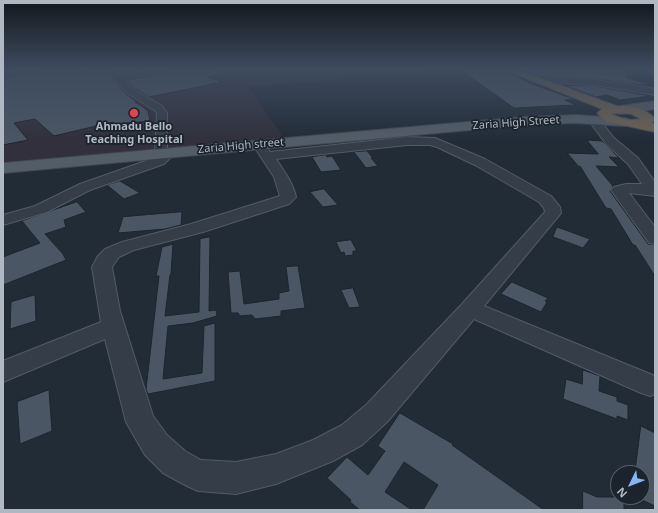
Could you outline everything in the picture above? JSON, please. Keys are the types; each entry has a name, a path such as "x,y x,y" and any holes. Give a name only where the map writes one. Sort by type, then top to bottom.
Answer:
{"highway":[{"path":"560,93 600,114"},
{"path":"567,93 622,116 652,121"}],"main road":[{"name":"Zaria High Street","path":"409,133 600,114 622,116 655,105"},
{"name":"Zaria High street","path":"3,164 409,133"},
{"name":"Zaria High street","path":"3,168 162,152 263,150 409,133"}],"street":[{"path":"3,220 41,209 81,189 159,161 164,156 162,152 162,113 158,108 133,93"},
{"path":"600,114 610,141 633,161 653,190"},
{"path":"263,150 288,192 288,197 283,201 197,228 128,246 112,253 105,260 102,267 109,311 140,422 156,445 174,462 198,475 236,478 276,470 322,451 352,435 377,412 470,309 553,213 552,207 545,199 480,162 441,144 409,133"},
{"path":"653,190 624,188 619,190 655,239"},
{"path":"470,309 650,385"},
{"path":"3,372 114,326"}],"shaded area":[{"name":"Ahmadu Bello Teaching Hospital","path":"3,93 252,93 284,138 3,162"}],"building":[{"path":"3,93 125,93 148,111 150,121 113,124 113,122 54,136 35,119 14,123 28,140 3,145"},
{"path":"142,93 169,93 149,97"},
{"path":"493,93 557,93 574,99 565,100 576,105 514,108"},
{"path":"585,93 634,93 651,96 620,100 607,95 596,97"},
{"path":"587,140 602,141 619,158 609,157 619,167 596,166 613,186 610,191 648,244 655,245 655,276 635,245 633,245 611,209 606,208 580,166 579,167 567,153 598,154"},
{"path":"367,151 378,166 366,168 354,152"},
{"path":"326,155 327,157 332,156 341,170 321,172 312,157"},
{"path":"120,181 140,193 124,199 107,185"},
{"path":"324,189 338,205 323,207 310,192"},
{"path":"77,202 86,212 64,220 66,227 45,234 63,254 66,260 3,285 3,257 40,243 22,221"},
{"path":"182,212 181,225 165,229 118,233 123,217"},
{"path":"557,227 590,239 583,248 553,237"},
{"path":"210,237 209,311 216,310 217,316 193,323 168,326 163,379 202,373 204,326 215,323 215,381 148,394 146,389 159,276 156,276 162,247 173,244 171,274 165,316 199,312 200,239"},
{"path":"351,240 357,251 353,251 353,255 345,256 344,252 341,253 336,242"},
{"path":"298,266 305,308 281,311 281,316 255,319 252,315 240,316 238,313 231,313 228,272 240,271 244,304 279,299 279,293 289,291 286,267"},
{"path":"512,282 548,298 545,301 547,302 541,312 501,294"},
{"path":"353,288 360,307 349,308 341,290"},
{"path":"35,295 36,321 10,329 11,302"},
{"path":"583,370 600,376 599,391 617,397 617,401 628,405 628,420 617,416 617,419 563,399 566,379 582,384"},
{"path":"49,390 52,431 20,444 17,402"},
{"path":"400,413 453,444 452,445 544,510 423,510 438,485 404,462 385,492 412,510 360,510 350,502 351,500 327,478 347,457 368,475 385,451 378,446"},
{"path":"641,426 655,433 655,506 650,504 650,465 636,465"},
{"path":"583,491 597,497 610,497 610,505 624,505 624,510 583,510"}],"place":[{"name":"Ahmadu Bello Teaching Hospital","path":"134,113"}]}
